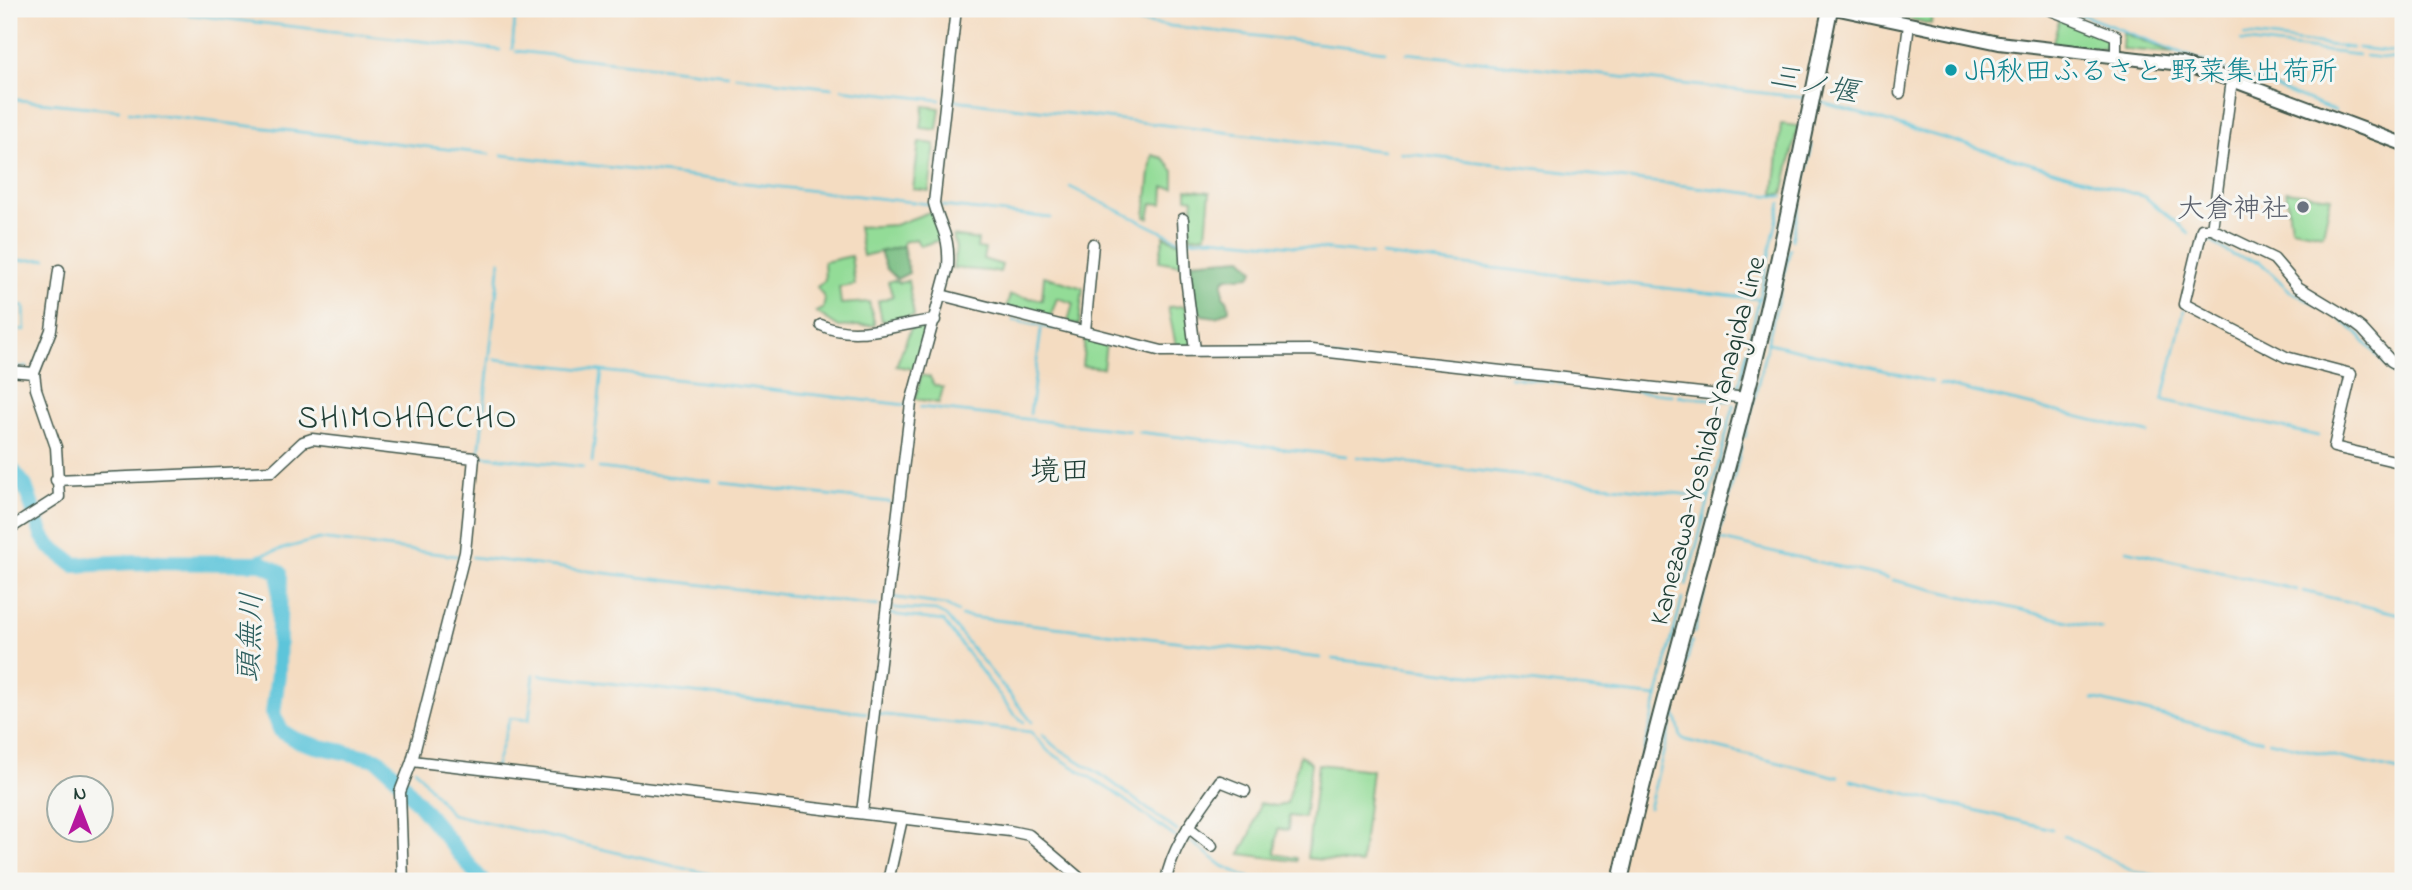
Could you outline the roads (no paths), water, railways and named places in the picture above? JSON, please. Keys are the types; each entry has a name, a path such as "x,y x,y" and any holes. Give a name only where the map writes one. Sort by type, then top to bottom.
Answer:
{"main road":[{"name":"Kanezawa-Yoshida-Yanagida Line","path":"1620,881 1675,656 1746,398 1830,9"}],"street":[{"path":"862,813 911,403 946,280 950,247 934,203 956,9"},
{"path":"1839,9 1999,43 2181,64 2232,79 2403,144"},
{"path":"2048,9 2116,36 2116,56"},
{"path":"1900,93 1909,25"},
{"path":"2212,229 2232,79"},
{"path":"1183,219 1188,302 1195,349"},
{"path":"2403,368 2391,361 2351,321 2298,288 2274,258 2212,229 2202,229 2184,304 2286,357 2351,374 2334,446 2403,463"},
{"path":"1084,331 1094,244"},
{"path":"9,529 21,518 60,497 56,480 56,447 36,389 34,373 51,330 59,270"},
{"path":"941,295 1162,351 1311,350 1746,398"},
{"path":"821,325 832,331 853,332 935,320"},
{"path":"9,371 34,373"},
{"path":"56,480 272,471 303,442 312,439 474,458 465,552 412,761 400,792 403,881"},
{"path":"412,761 1030,835 1083,881"},
{"path":"1166,881 1168,869 1188,827 1220,781 1245,791"},
{"path":"888,881 902,819"},
{"path":"1188,827 1212,846"}],"waterway":[{"path":"138,9 500,50"},
{"path":"512,49 516,9"},
{"name":"三ノ堰","path":"1023,9 1385,51"},
{"path":"2080,14 2228,71"},
{"path":"2244,35 2352,48"},
{"path":"2241,41 2358,55"},
{"path":"2358,48 2403,53"},
{"path":"516,51 728,75"},
{"name":"三ノ堰","path":"1407,53 1807,98"},
{"path":"2365,56 2403,60"},
{"path":"2238,73 2335,111"},
{"path":"735,76 832,88"},
{"path":"842,89 940,100"},
{"path":"9,99 119,110"},
{"path":"954,100 1383,151"},
{"name":"三ノ堰","path":"1817,101 2145,197 2189,233"},
{"path":"129,112 489,154"},
{"path":"2369,122 2403,135"},
{"path":"1792,240 1812,145"},
{"path":"1400,153 1783,197"},
{"path":"502,155 929,204"},
{"path":"1070,187 1181,241"},
{"path":"1739,386 1781,203"},
{"path":"942,206 1051,218"},
{"path":"1190,240 1213,238 1371,254"},
{"name":"三ノ堰","path":"2207,239 2234,256 2260,262 2290,291 2322,307"},
{"path":"1745,437 1790,249"},
{"path":"1381,255 1759,299"},
{"path":"9,261 46,259"},
{"path":"479,455 500,260"},
{"path":"9,294 12,294 12,306 24,306 25,330 14,330 13,367 27,367"},
{"path":"2184,310 2163,400 2318,436"},
{"name":"三ノ堰","path":"2328,310 2355,331 2392,372 2403,377"},
{"path":"1013,320 1054,329"},
{"path":"1030,414 1041,330"},
{"path":"1769,343 1932,382"},
{"path":"1308,354 1353,360"},
{"path":"495,359 906,405"},
{"path":"592,462 602,371"},
{"path":"1510,377 1553,382"},
{"path":"1558,383 1672,395"},
{"path":"1940,384 2148,433"},
{"path":"1678,396 1730,401"},
{"path":"1686,585 1734,405"},
{"path":"920,407 1129,431"},
{"path":"1138,432 1346,456"},
{"path":"1694,633 1742,445"},
{"path":"484,456 584,467"},
{"path":"1357,457 1709,497"},
{"name":"頭無川","path":"9,466 25,486 42,535 49,546 75,565 133,562 262,563 280,573 278,674 273,714 281,731 296,740 316,746 377,759 396,776 482,881"},
{"path":"599,468 711,481"},
{"path":"722,483 889,502"},
{"path":"247,563 253,557 319,539 457,556"},
{"path":"1718,539 1888,578"},
{"path":"2127,550 2297,590"},
{"path":"472,557 878,606"},
{"path":"1893,580 2102,629"},
{"path":"2303,591 2403,615"},
{"path":"891,597 945,605 958,612"},
{"path":"1634,789 1682,599"},
{"path":"894,608 936,611 946,616 1032,722"},
{"path":"890,614 943,621 1013,713 1024,722"},
{"path":"961,616 1321,658"},
{"path":"1649,808 1692,641"},
{"path":"1333,659 1657,697"},
{"path":"495,767 510,718 529,720 534,674"},
{"path":"540,675 868,713"},
{"path":"2093,699 2262,740"},
{"path":"1674,709 1681,737 1685,740 1838,777"},
{"path":"877,714 1031,732 1048,751 1115,793 1175,837"},
{"path":"1042,734 1053,745 1106,778 1177,831"},
{"path":"2269,741 2403,772"},
{"path":"415,769 451,814 739,881"},
{"path":"1851,780 2052,829"},
{"path":"2063,835 2134,871 2181,881"},
{"path":"1189,840 1223,866 1257,881"}],"place":[{"name":"JA秋田ふるさと 野菜集出荷所","path":"1951,70"},
{"name":"大倉神社","path":"2303,207"}],"district":[{"name":"SHIMOHACCHO","path":"408,416"},
{"name":"境田","path":"1060,470"}]}
